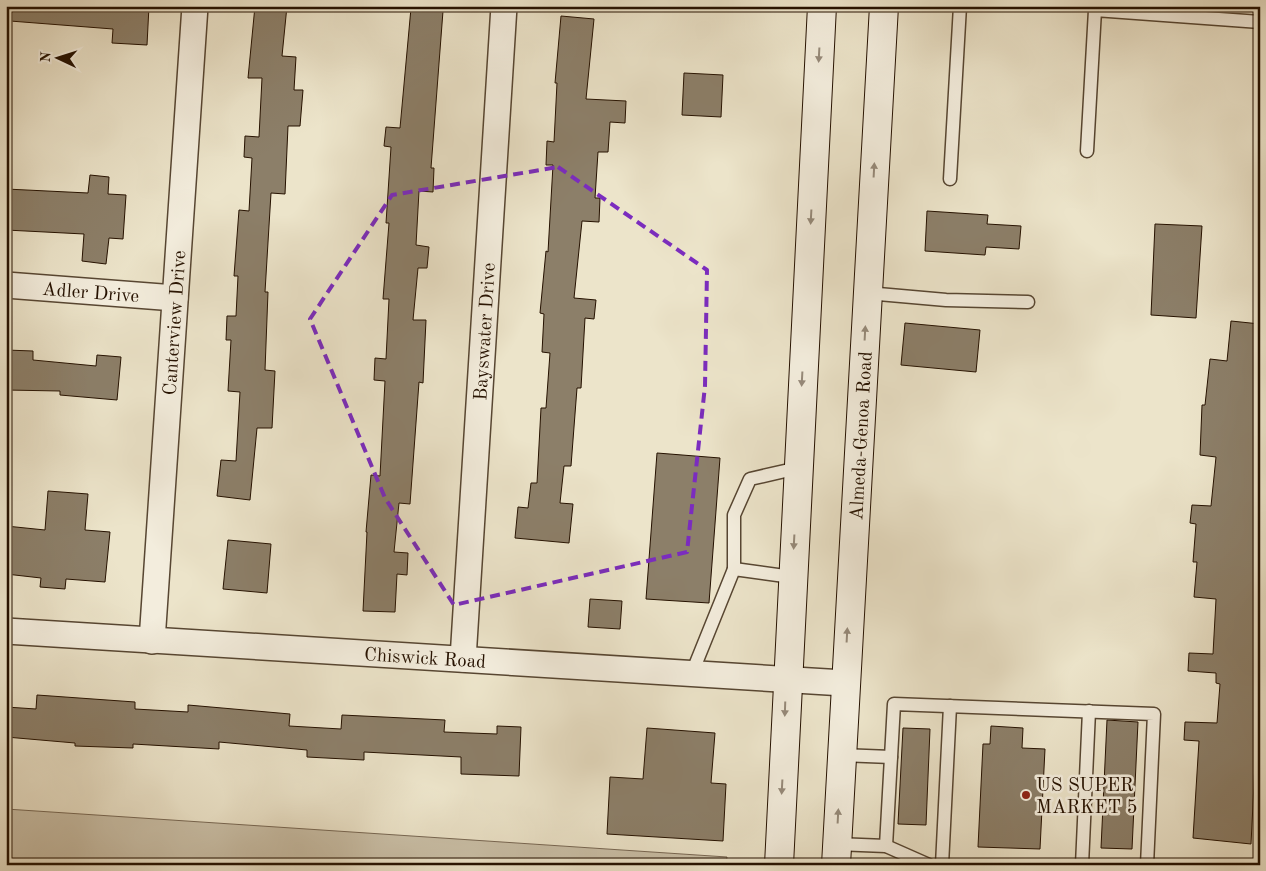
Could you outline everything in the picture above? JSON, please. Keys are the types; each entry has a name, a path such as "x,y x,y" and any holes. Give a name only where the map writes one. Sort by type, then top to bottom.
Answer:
{"main road":[{"path":"778,865 822,6"},
{"name":"Almeda-Genoa Road","path":"836,855 844,683 884,6"}],"street":[{"name":"Canterview Drive","path":"152,641 195,6"},
{"name":"Bayswater Drive","path":"463,659 504,6"},
{"name":"Adler Drive","path":"6,285 175,298"},
{"name":"Chiswick Road","path":"6,631 844,683"}],"lane":[{"path":"950,179 960,6"},
{"path":"1087,152 1091,8 1260,22"},
{"path":"867,293 946,300 1028,302"},
{"path":"692,673 734,569 734,515 750,479 798,468"},
{"path":"734,569 792,577"},
{"path":"886,846 894,704 1154,714 1147,865"},
{"path":"942,865 950,706"},
{"path":"1082,865 1089,711"},
{"path":"841,755 891,757"},
{"path":"836,855 886,846 929,865"}],"highlighted area":[{"path":"558,167 707,270 705,386 687,552 454,605 385,498 310,319 392,195"}],"shaded area":[{"path":"6,809 727,857 726,865 6,865"}],"building":[{"path":"10,6 149,6 147,45 112,43 113,29 10,21"},
{"path":"255,6 287,6 282,56 296,57 294,90 303,90 300,126 288,126 285,194 271,193 265,292 268,292 265,370 275,371 272,428 257,428 250,500 217,496 221,460 236,461 240,392 228,391 231,340 226,340 227,316 236,316 238,276 234,276 239,210 249,211 252,158 244,157 245,136 259,137 262,78 248,78"},
{"path":"411,8 443,11 431,168 434,168 433,192 419,191 416,245 429,247 427,268 418,268 413,320 426,320 423,383 419,382 410,504 399,503 394,552 408,553 407,575 397,574 395,612 363,611 366,532 371,475 380,476 385,381 374,380 375,358 386,359 389,299 383,299 389,223 386,223 391,147 384,146 386,127 400,128"},
{"path":"561,16 594,19 586,99 626,101 625,123 610,122 608,152 598,152 595,198 600,198 599,222 582,221 574,298 596,300 594,319 585,318 581,388 577,388 571,466 564,466 560,503 573,504 569,543 515,538 518,507 528,508 531,483 537,483 541,408 546,408 550,353 542,352 544,314 540,313 546,251 548,252 553,165 546,165 547,141 554,142 557,83 555,83"},
{"path":"684,73 723,75 721,117 682,115"},
{"path":"90,175 109,177 108,194 126,195 123,239 109,238 106,264 82,261 84,234 6,230 6,189 88,193"},
{"path":"927,211 988,215 987,224 1021,226 1019,249 986,247 985,255 925,251"},
{"path":"1155,224 1202,226 1196,318 1151,315"},
{"path":"1231,321 1260,324 1260,744 1256,743 1251,844 1193,838 1199,741 1184,740 1185,722 1217,723 1220,684 1216,683 1216,673 1188,671 1189,653 1213,654 1216,599 1194,597 1197,562 1193,562 1196,524 1190,523 1192,505 1211,506 1216,457 1200,455 1202,405 1205,405 1210,359 1227,361"},
{"path":"905,323 980,330 976,372 901,365"},
{"path":"6,350 33,351 33,360 96,366 97,355 121,357 117,400 60,395 60,391 6,390"},
{"path":"657,453 720,458 709,603 646,599"},
{"path":"48,491 88,494 85,530 110,532 105,582 66,579 65,589 40,587 41,578 6,574 6,526 45,530"},
{"path":"228,540 271,544 267,593 223,589"},
{"path":"590,599 622,601 620,629 588,627"},
{"path":"37,695 135,702 135,709 188,712 188,705 290,714 289,726 341,729 342,715 445,720 444,732 497,734 497,726 521,727 519,776 461,774 461,757 364,752 364,760 307,757 307,750 219,742 219,749 133,744 133,748 75,746 75,743 6,737 6,707 36,709"},
{"path":"1107,720 1138,722 1132,849 1101,848"},
{"path":"991,726 1023,728 1022,748 1045,749 1040,849 978,847 983,744 990,744"},
{"path":"647,728 715,733 711,783 726,784 723,841 607,834 610,777 643,779"},
{"path":"903,728 930,729 926,825 898,824"}],"place":[{"name":"US SUPER MARKET 5","path":"1026,795"}]}
